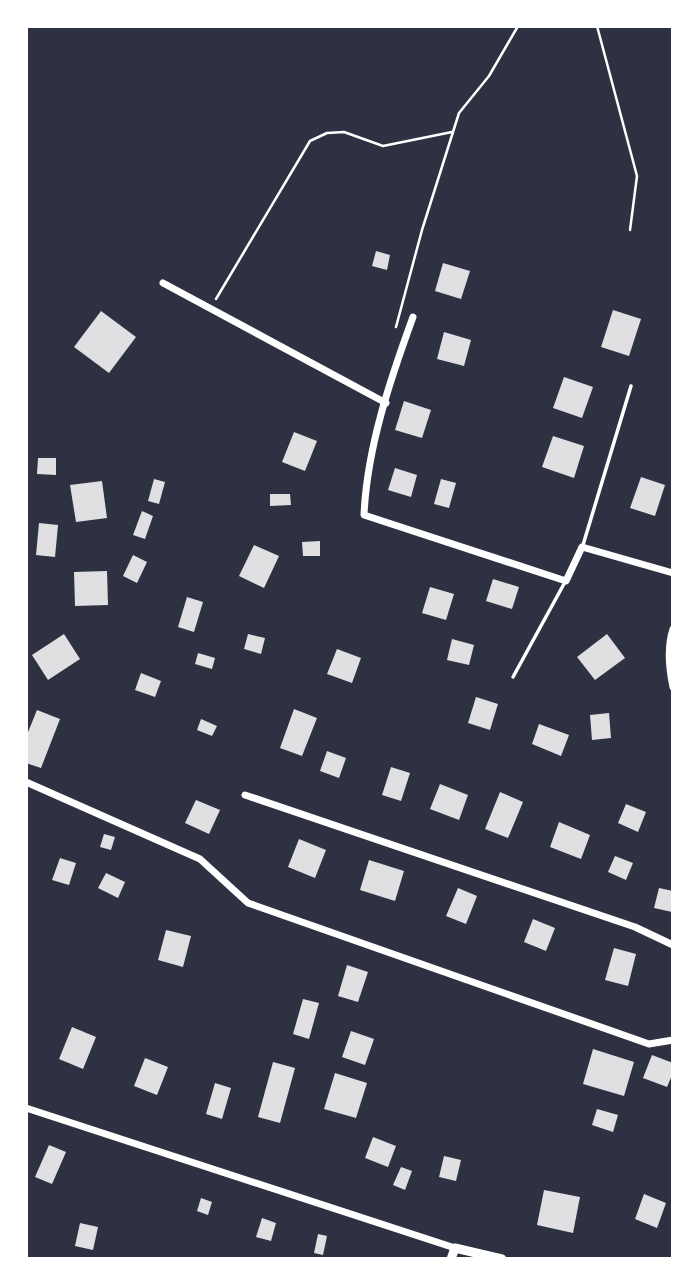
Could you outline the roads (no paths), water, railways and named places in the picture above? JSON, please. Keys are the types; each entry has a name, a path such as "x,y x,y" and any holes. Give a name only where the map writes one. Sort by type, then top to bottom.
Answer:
{"street":[{"path":"163,283 386,403"},
{"path":"413,317 366,478 364,515 566,581 582,547 673,573"},
{"path":"673,629 669,639 673,687"},
{"path":"26,782 200,859 248,904 649,1044 673,1040"},
{"path":"245,795 635,927 673,945"},
{"path":"26,1108 455,1248 502,1259"},
{"path":"451,1259 455,1248"}],"lane":[{"path":"582,547 631,386"},
{"path":"513,677 566,581"}]}
